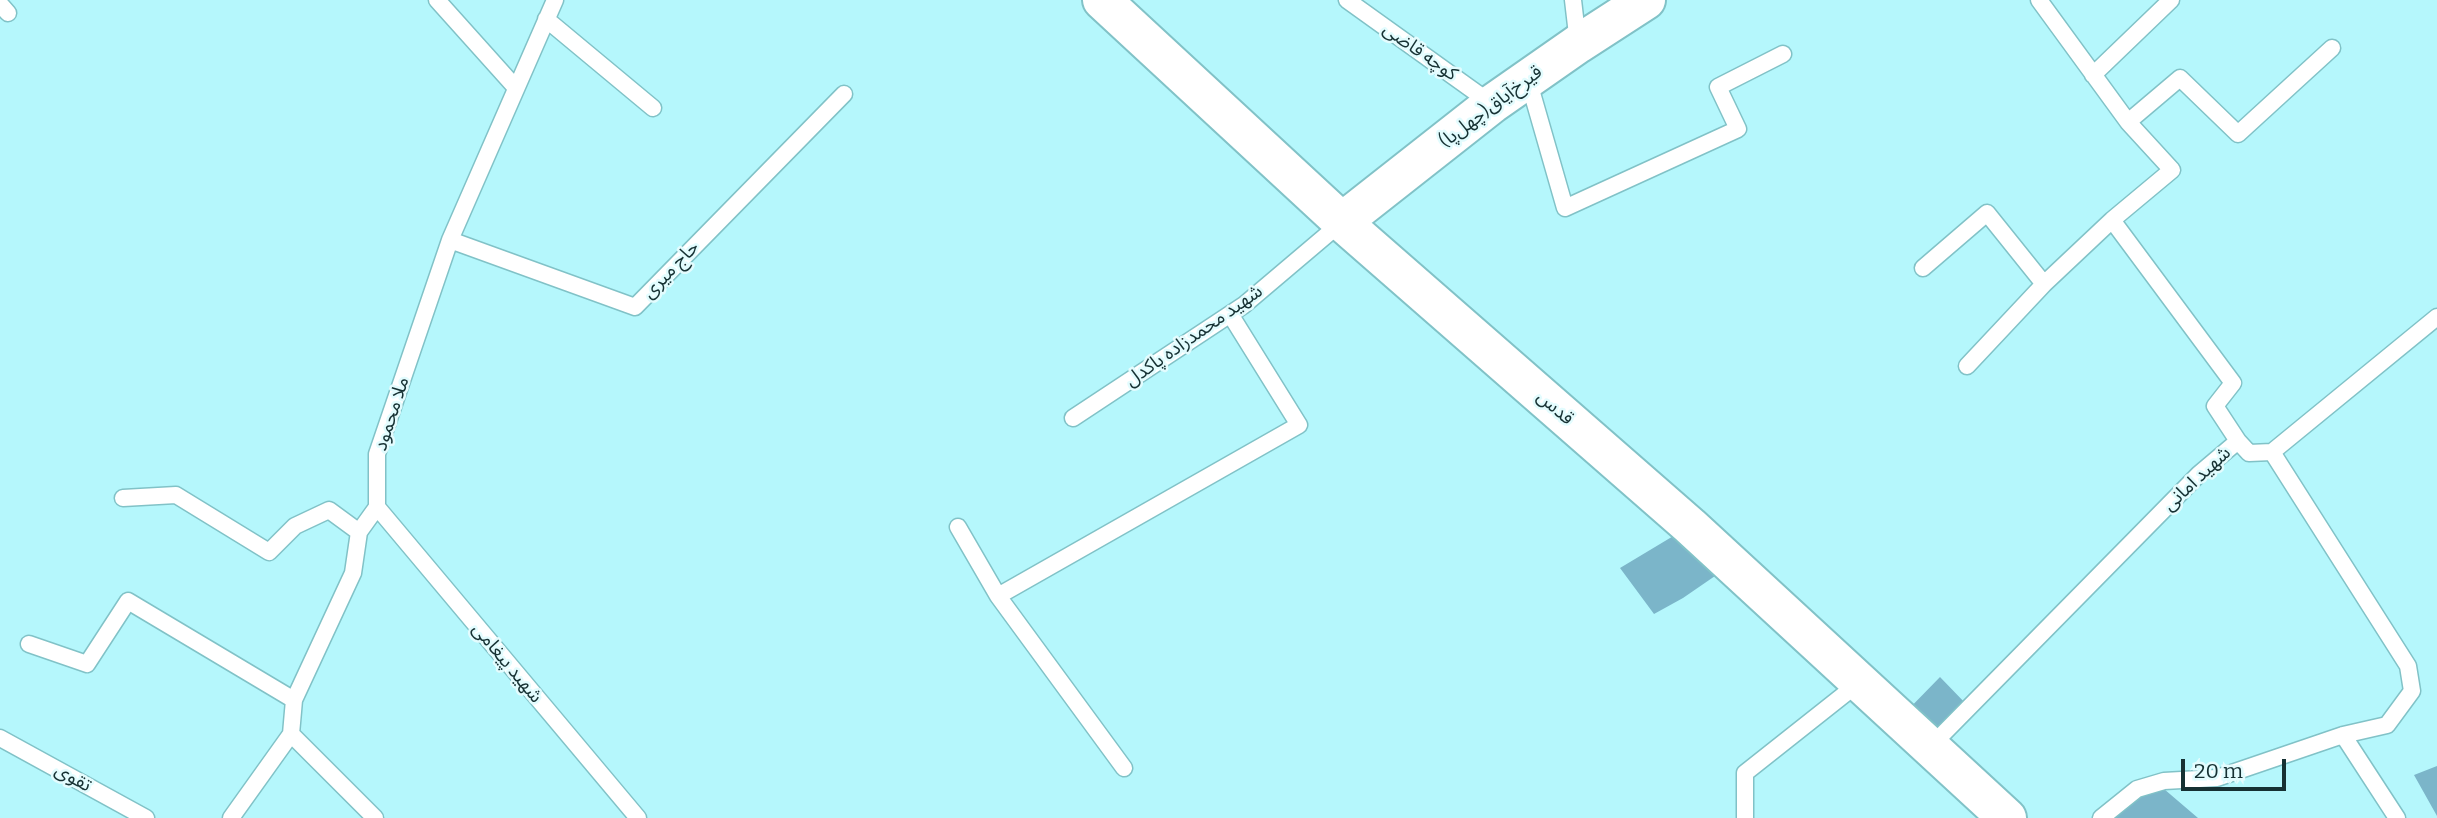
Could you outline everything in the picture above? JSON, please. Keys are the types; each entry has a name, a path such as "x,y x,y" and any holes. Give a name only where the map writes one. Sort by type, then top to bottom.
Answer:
{"street":[{"name":"قدس","path":"1102,0 1342,222 1690,526 2007,818"},
{"name":"قیرخ‌آیاق(چهل‌پا)","path":"1342,222 1492,104 1646,0"}],"lane":[{"path":"437,0 516,88"},
{"name":"ملا محمود","path":"377,507 377,454 450,240 555,0"},
{"name":"کوچه قاضی","path":"1347,0 1492,104"},
{"path":"1573,0 1578,44"},
{"path":"1967,366 2044,284 2112,220 2172,170 2128,122 2039,0"},
{"path":"2094,75 2171,0"},
{"path":"546,19 653,108"},
{"path":"2128,122 2180,78 2238,134 2332,48"},
{"path":"1528,79 1565,208 1738,129 1718,87 1783,54"},
{"name":"حاج میری","path":"450,240 635,307 844,94"},
{"path":"1923,268 1987,213 2044,284"},
{"path":"2112,220 2233,383 2215,406 2238,441"},
{"name":"شهید محمدزاده پاکدل","path":"1073,418 1230,314 1342,222"},
{"path":"998,596 1299,425 1230,314"},
{"path":"2101,818 2137,789 2164,781 2217,778 2343,735 2387,725 2412,691 2408,666 2272,452 2437,317"},
{"name":"شهید امانی","path":"1930,747 2199,474 2238,441 2249,453 2272,452"},
{"path":"123,498 176,495 269,552 295,526 329,510 359,532"},
{"path":"231,818 291,734 294,700 353,573 359,532 377,507"},
{"name":"شهید پیغامی","path":"377,507 638,818"},
{"path":"958,527 998,596 1124,768"},
{"path":"29,644 87,664 128,601 294,700"},
{"path":"1745,818 1745,773 1860,682"},
{"path":"291,734 374,818"},
{"path":"2343,735 2397,818"},
{"name":"تقوی","path":"0,738 146,818"}],"building":[{"path":"1690,526 1731,565 1654,614 1620,568"},
{"path":"1940,677 1969,707 1930,747 1900,718"},
{"path":"2437,766 2437,816 2414,775"},
{"path":"2157,783 2198,818 2104,818"}]}
